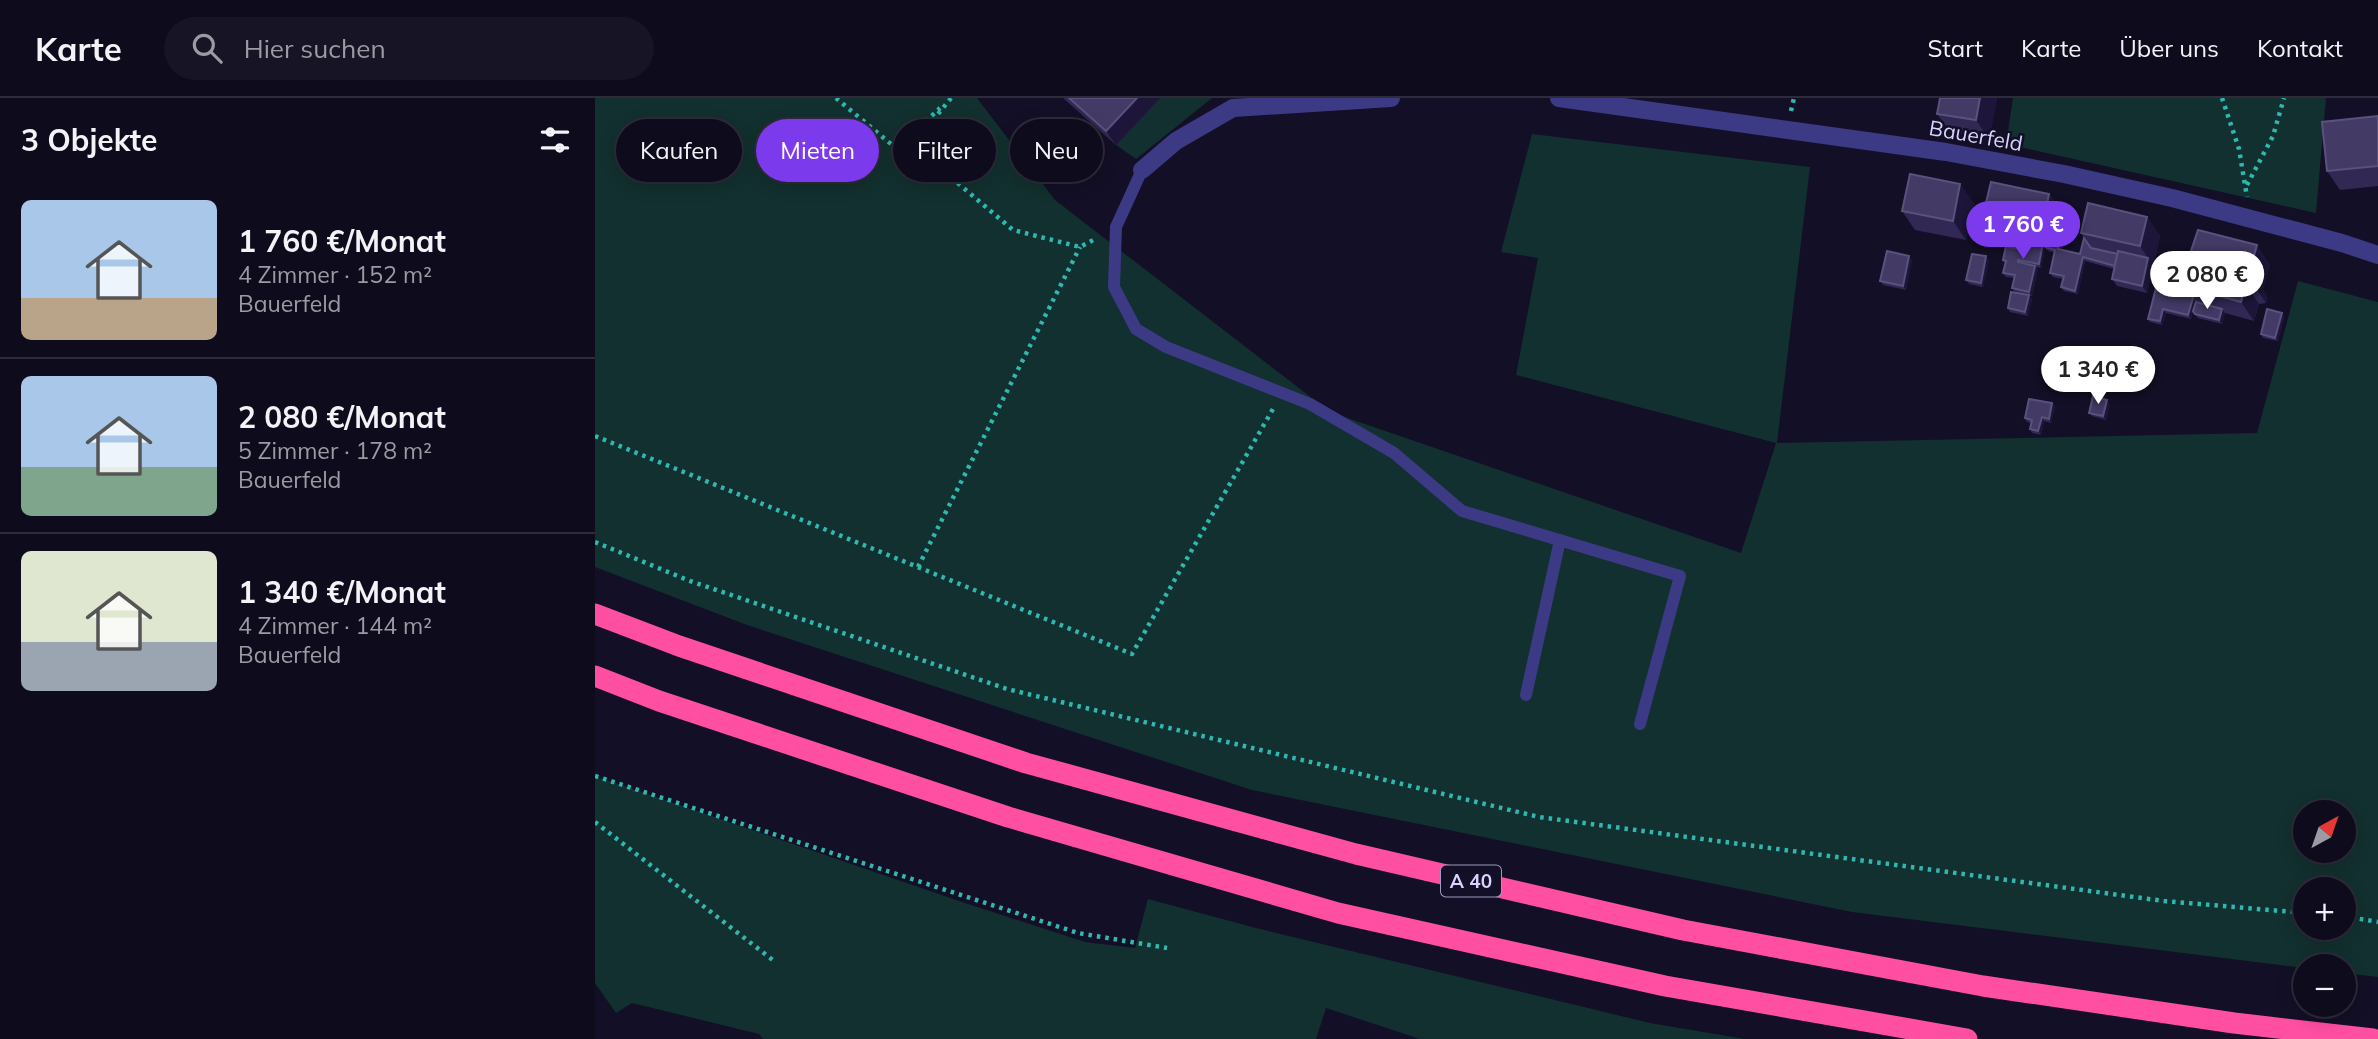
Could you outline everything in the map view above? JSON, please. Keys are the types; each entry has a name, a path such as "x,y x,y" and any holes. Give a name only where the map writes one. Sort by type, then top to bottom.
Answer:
{"highway":[{"name":"A 40","path":"595,614 679,646 1026,763 1356,854 1683,930 1983,986 2234,1023 2373,1039"},
{"path":"595,676 659,701 1008,817 1338,913 1664,985 1967,1039"}],"street":[{"path":"1142,170 1176,141 1233,108 1391,98"},
{"name":"Bauerfeld","path":"1559,98 1946,152 2077,177 2172,198 2378,255"}],"lane":[{"path":"1142,170 1116,227 1114,286 1136,329 1165,347 1310,404 1394,453 1462,511 1680,576 1640,724"},
{"path":"1526,695 1560,540"}],"path":[{"path":"836,98 897,149 951,98"},
{"path":"951,98 913,145 1013,229 1080,247"},
{"path":"2222,98 2239,149 2246,186 2248,219"},
{"path":"2246,186 2273,136 2284,98"},
{"path":"918,567 1080,247 1116,227"},
{"path":"595,436 1132,654 1282,393"},
{"path":"595,542 690,581 1007,689 1539,817 2164,901 2293,912"},
{"path":"595,776 1078,933 1167,948"},
{"path":"595,822 773,961"},
{"path":"2356,918 2378,922"}],"green space":[{"path":"595,98 977,98 993,119 893,119 893,182 996,182 996,123 1010,141 1010,182 1041,182 1055,200 1330,412 1741,553 1776,443 1516,375 1538,258 1501,252 1532,134 1810,167 1777,443 2257,433 2298,281 2378,302 2378,977 2356,974 2356,954 2293,954 2293,967 1852,912 1252,790 747,625 595,567"},
{"path":"1160,98 1212,98 1136,159 1116,145"},
{"path":"2013,98 2326,98 2316,213 2006,144"},
{"path":"595,776 1085,942 1135,948 1148,899 1256,928 1650,1023 1745,1039 1420,1039 1326,1008 1316,1039 763,1039 759,1034 632,1003 616,1013 595,983"}],"building":[{"path":"1069,98 1137,98 1106,131 1103,128 1103,119 1093,119"},
{"path":"1940,98 1980,98 1976,120 1937,114"},
{"path":"2378,116 2378,166 2327,171 2322,122"},
{"path":"1910,174 1960,184 1953,221 1902,211"},
{"path":"1991,182 2049,194 2043,224 2000,215 1998,222 1988,220 1989,212 1984,211"},
{"path":"2088,203 2147,217 2140,246 2081,233"},
{"path":"2058,220 2063,221 2058,249 2080,254 2084,238 2091,248 2118,254 2115,266 2083,257 2075,291 2061,287 2064,276 2050,273 2055,250 2045,247 2047,238 2053,239"},
{"path":"2198,230 2257,245 2249,273 2254,278 2253,284 2246,285 2241,302 2184,286 2189,267 2186,266"},
{"path":"2025,233 2044,237 2039,264 2018,260 2035,266 2029,292 2012,288 2015,275 2003,273 2006,246 2021,249"},
{"path":"1887,251 1909,256 1903,286 1880,281"},
{"path":"2118,251 2148,258 2142,286 2112,279"},
{"path":"1972,254 1986,256 1981,283 1966,280"},
{"path":"2158,280 2185,287 2193,298 2188,315 2163,309 2160,321 2148,319"},
{"path":"2011,292 2029,295 2025,312 2008,308"},
{"path":"2196,302 2222,309 2219,320 2195,314 2193,311"},
{"path":"2267,309 2282,313 2275,338 2261,334"},
{"path":"2093,396 2107,400 2103,416 2089,413"},
{"path":"2029,399 2052,403 2049,419 2042,417 2038,431 2030,429 2032,420 2025,418"}]}
